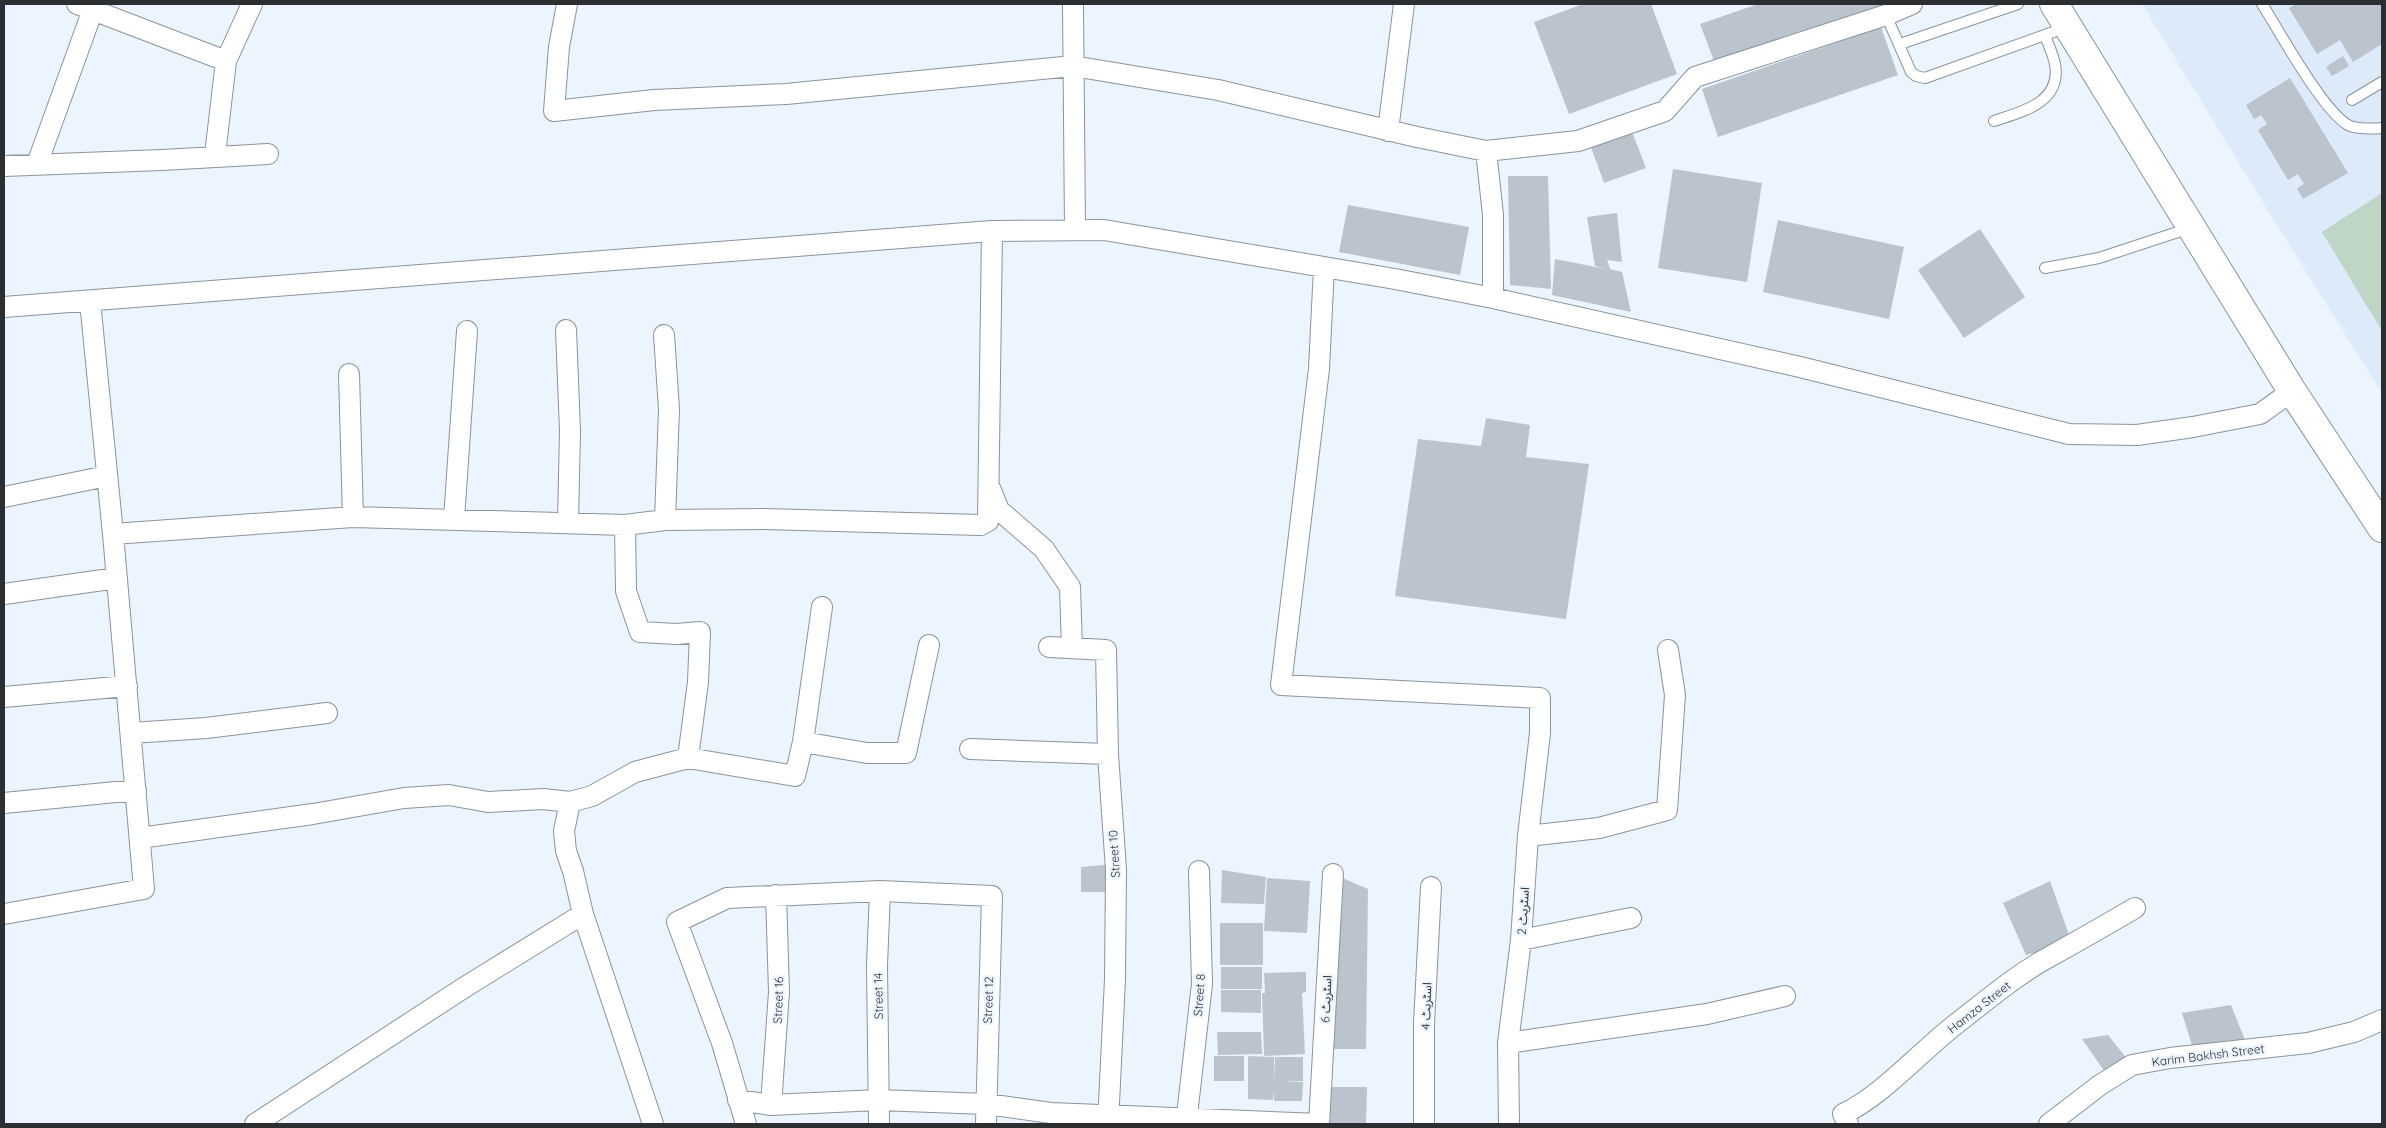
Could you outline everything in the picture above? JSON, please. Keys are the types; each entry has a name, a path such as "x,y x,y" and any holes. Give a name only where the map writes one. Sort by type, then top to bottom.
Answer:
{"main road":[{"path":"2056,22 2191,227 2292,391 2382,528"}],"street":[{"path":"215,155 226,61 252,4"},
{"path":"568,4 559,47 554,110 654,100 786,94 1073,66 1218,90 1388,131 1486,151 1578,140 1665,110 1695,77 1886,16 1912,4"},
{"path":"1073,4 1075,230"},
{"path":"1388,131 1404,4"},
{"path":"37,164 89,6 226,61"},
{"path":"1486,151 1493,215 1493,298"},
{"path":"4,166 268,154"},
{"path":"4,307 992,231 1104,230 1493,298 1800,367 2069,434 2136,435 2193,427 2260,414 2292,391"},
{"path":"113,534 353,517 625,525 665,520 764,519 981,525 988,521 992,231"},
{"name":"اسٹریٹ 2","path":"1324,267 1319,369 1281,685 1540,698 1540,733 1528,836 1521,940 1508,1043 1509,1124"},
{"path":"4,914 144,889 113,534 90,301"},
{"path":"566,330 570,431 568,522"},
{"path":"454,520 467,331"},
{"path":"664,335 669,409 665,520"},
{"path":"350,374 353,517"},
{"path":"4,498 107,476"},
{"path":"988,482 999,510 1044,549 1070,587 1072,648"},
{"path":"625,525 626,591 640,632 677,634 700,632 698,682 688,758"},
{"path":"4,594 117,578"},
{"path":"140,838 313,814 404,798 449,795 488,802 543,799 570,802 592,796 635,772 688,758 795,776 803,742 822,607"},
{"path":"803,742 867,753 906,753 929,645"},
{"name":"Street 10","path":"1049,647 1106,650 1108,754 1116,870 1115,979 1109,1120"},
{"path":"1528,836 1599,828 1667,810 1675,695 1668,650"},
{"path":"4,697 126,686"},
{"path":"131,733 206,728 327,713"},
{"path":"970,749 1108,754"},
{"path":"4,803 136,790"},
{"path":"570,802 564,831 566,851 574,870 583,914 653,1124"},
{"name":"Street 8","path":"1186,1121 1202,984 1199,872"},
{"name":"اسٹریٹ 6","path":"1319,1124 1333,874"},
{"name":"اسٹریٹ 4","path":"1424,1124 1424,1024 1431,887"},
{"path":"746,1124 722,1043 676,922 727,898 880,891"},
{"name":"Street 12","path":"880,891 992,896 986,1124"},
{"name":"Street 14","path":"879,1124 880,891"},
{"name":"Street 16","path":"771,1105 779,992 776,895"},
{"name":"Hamza Street","path":"1848,1124 1843,1114 1867,1099 1953,1026 2048,957 2135,908"},
{"path":"255,1124 465,987 583,914"},
{"path":"1521,940 1631,918"},
{"path":"1508,1043 1707,1014 1785,996"},
{"name":"Karim Bakhsh Street","path":"2049,1124 2087,1094 2132,1065 2179,1057 2308,1043 2354,1032 2382,1020"},
{"path":"738,1100 771,1105 878,1100 986,1104 1109,1120 1319,1124"}],"lane":[{"path":"1900,44 2018,4"},
{"path":"2262,4 2313,85 2332,110 2349,126 2382,128"},
{"path":"1886,16 1911,72 1916,76 1925,78 2056,22 2055,65 2053,85 2049,95 2038,105 1994,121"},
{"path":"2352,100 2382,82"},
{"path":"2045,268 2099,258 2191,227"}],"shaded area":[{"path":"2142,4 2382,4 2382,393 2277,225"}],"green space":[{"path":"2382,193 2382,331 2322,232"}],"building":[{"path":"1583,4 1651,4 1677,74 1569,114 1534,22"},
{"path":"1758,4 1880,4 1883,10 1716,66 1700,24"},
{"path":"2296,4 2382,4 2382,44 2353,62 2340,40 2317,54 2289,8"},
{"path":"1881,27 1898,75 1718,137 1702,89"},
{"path":"2343,56 2349,66 2332,76 2326,67"},
{"path":"2290,78 2348,173 2303,199 2297,188 2304,184 2298,174 2288,180 2258,130 2267,124 2261,115 2254,119 2246,105"},
{"path":"1629,124 1646,168 1604,183 1588,139"},
{"path":"1673,169 1762,183 1747,282 1658,268"},
{"path":"1508,176 1548,176 1551,289 1510,285"},
{"path":"1348,205 1469,227 1460,275 1339,252"},
{"path":"1617,213 1622,262 1607,260 1610,269 1622,272 1631,312 1552,295 1555,259 1606,269 1595,266 1587,217"},
{"path":"1778,220 1904,247 1889,319 1763,292"},
{"path":"1980,229 2025,297 1964,338 1918,270"},
{"path":"1486,418 1530,425 1526,457 1589,464 1566,619 1395,596 1418,439 1481,446"},
{"path":"1105,865 1105,892 1081,892 1081,867"},
{"path":"1222,870 1266,877 1264,904 1221,903"},
{"path":"1333,874 1368,889 1366,1049 1323,1049"},
{"path":"1267,878 1310,881 1307,933 1264,931"},
{"path":"2050,881 2068,932 2075,944 2026,955 2003,903"},
{"path":"1220,923 1263,923 1263,965 1220,965"},
{"path":"1221,967 1262,967 1262,989 1221,989"},
{"path":"1306,972 1306,992 1302,993 1305,1054 1264,1056 1262,993 1265,993 1264,973"},
{"path":"1221,990 1261,990 1261,1013 1221,1012"},
{"path":"2231,1005 2247,1045 2194,1052 2182,1013"},
{"path":"1217,1032 1261,1032 1262,1054 1218,1055"},
{"path":"2108,1035 2132,1065 2105,1072 2082,1039"},
{"path":"1214,1056 1244,1056 1244,1081 1214,1081"},
{"path":"1248,1056 1274,1057 1274,1081 1275,1057 1303,1057 1303,1081 1281,1081 1303,1082 1302,1101 1274,1101 1274,1090 1273,1100 1248,1099"},
{"path":"1321,1087 1367,1087 1366,1124 1321,1124"}]}
